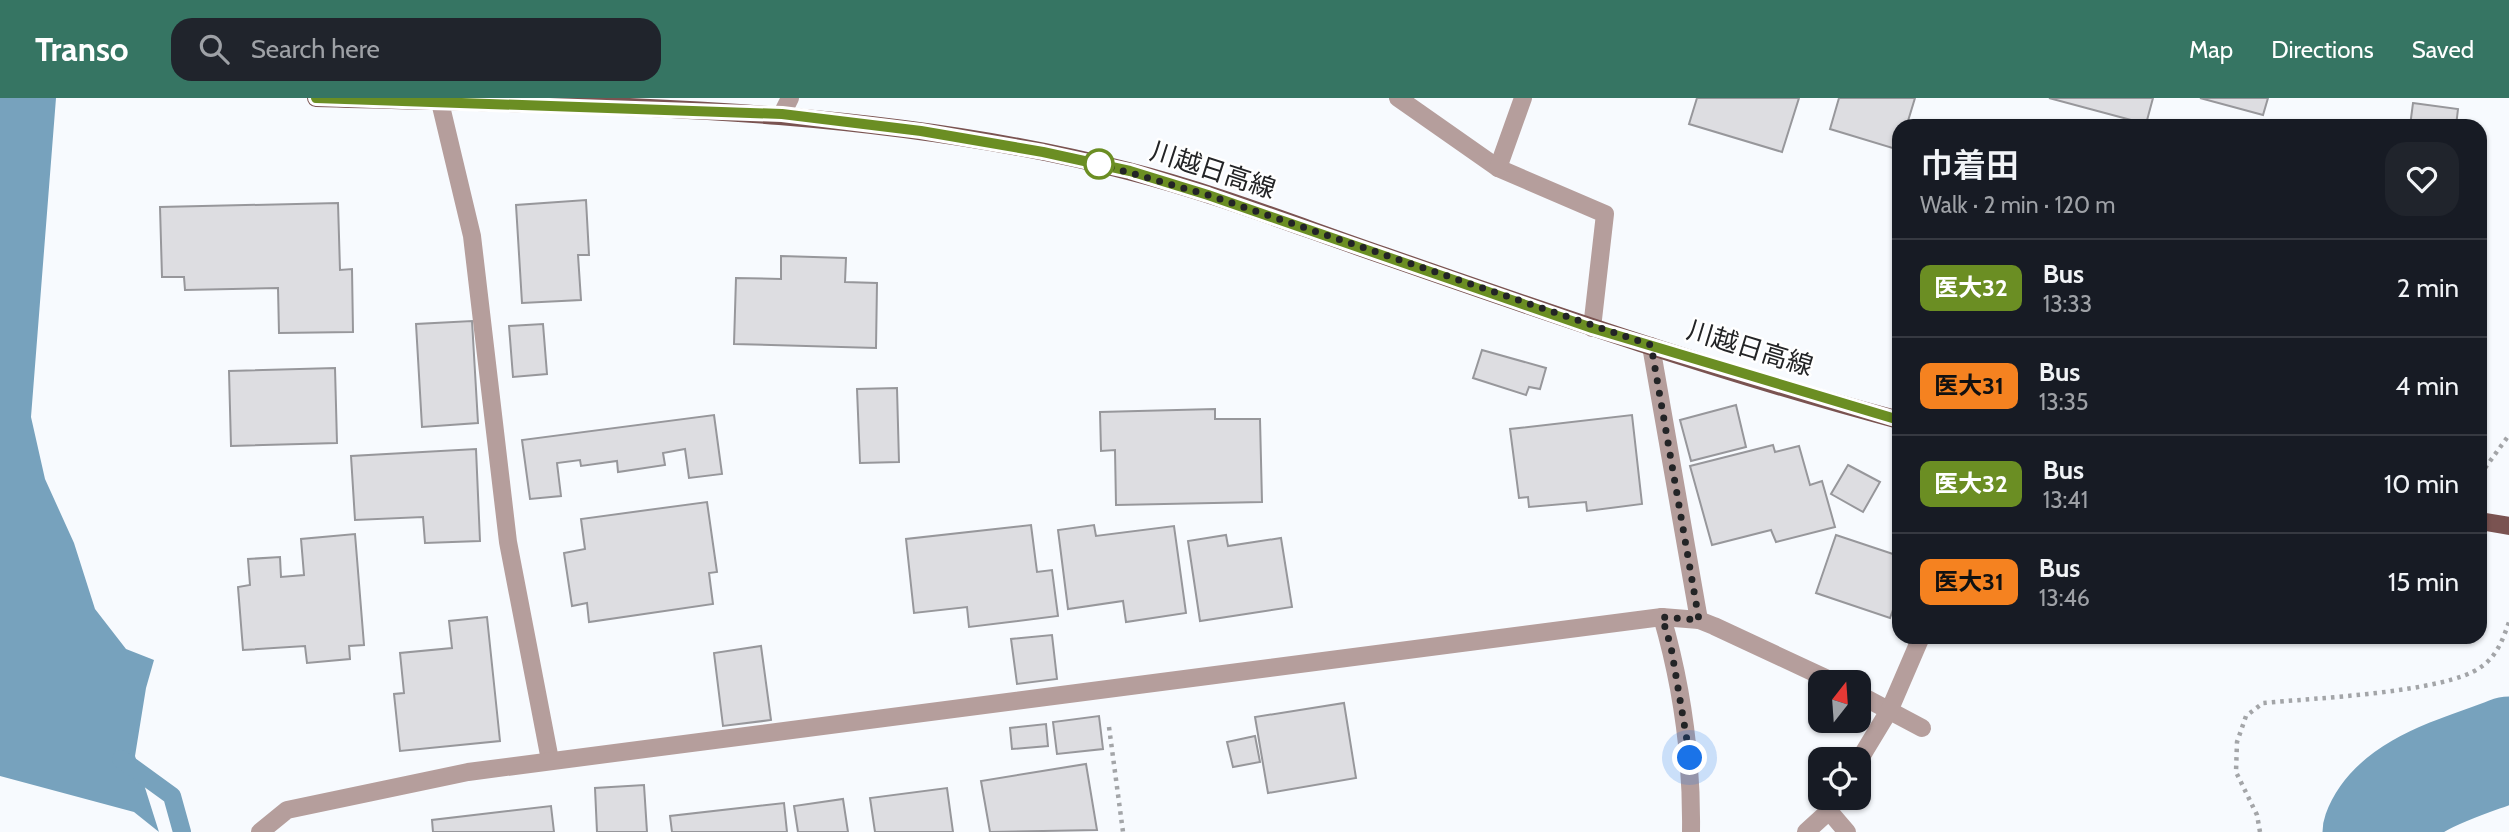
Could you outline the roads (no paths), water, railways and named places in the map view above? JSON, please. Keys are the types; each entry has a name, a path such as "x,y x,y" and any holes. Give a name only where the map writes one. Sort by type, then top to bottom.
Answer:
{"main road":[{"name":"川越日高線","path":"316,98 441,100 782,114 921,131 1043,152 1130,171 1208,195 1592,328 1892,418"},
{"path":"2487,522 2509,526"}],"street":[{"path":"782,114 790,98"},
{"path":"1398,98 1497,168 1605,214 1592,328"},
{"path":"1497,168 1523,98"},
{"path":"441,100 472,236 508,542 551,761"},
{"path":"1651,345 1699,620"},
{"path":"1662,617 1671,647 1690,758 1691,832"},
{"path":"260,832 287,810 468,772 1662,617 1699,620 1808,670"},
{"path":"1867,747 1891,709 1918,644"},
{"path":"1871,700 1922,728"},
{"path":"1807,832 1828,810"},
{"path":"1836,810 1847,832"}],"water":[{"path":"0,98 56,98 31,417 45,479 74,543 95,609 126,649 154,660 146,688 135,756 159,832 134,812 0,776"}],"waterway":[{"path":"2375,832 2384,815 2414,789 2452,770 2509,749"},
{"path":"121,759 172,796 182,832"}]}
